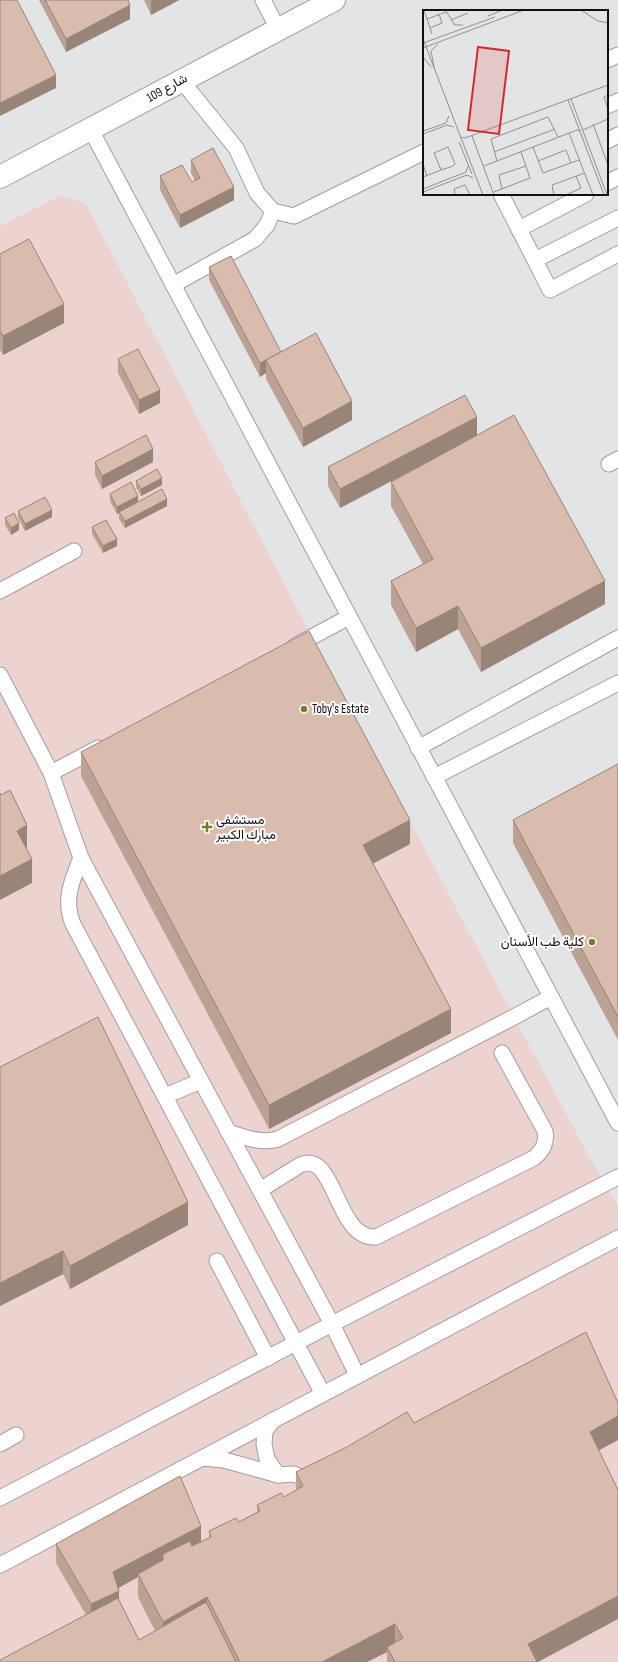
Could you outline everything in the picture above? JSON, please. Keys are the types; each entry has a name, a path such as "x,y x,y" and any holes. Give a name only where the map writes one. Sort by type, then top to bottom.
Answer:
{"street":[{"name":"شارع 109","path":"0,177 334,0"}],"lane":[{"path":"263,0 278,29"},
{"path":"608,60 618,55"},
{"path":"181,80 236,148 257,193 273,211 294,216 423,152"},
{"path":"608,105 618,100"},
{"path":"91,130 618,1123"},
{"path":"608,140 618,135"},
{"path":"608,182 618,177"},
{"path":"505,195 519,229 550,290 618,254"},
{"path":"519,229 584,195"},
{"path":"173,285 255,239 267,225 273,211"},
{"path":"535,260 618,218"},
{"path":"0,591 74,551"},
{"path":"284,652 349,617"},
{"path":"418,748 618,638"},
{"path":"0,675 50,773 81,858 332,1324 357,1376"},
{"path":"434,777 618,683"},
{"path":"50,773 109,743"},
{"path":"81,858 68,895 69,915 323,1394"},
{"path":"228,1132 257,1141 272,1141 278,1139 514,1017 551,996"},
{"path":"260,1190 305,1162 312,1162 321,1168 352,1226 369,1238 376,1237 534,1158 545,1146 545,1131 502,1053"},
{"path":"165,1096 201,1081"},
{"path":"0,1498 332,1324 618,1177"},
{"path":"0,1565 618,1238"},
{"path":"217,1261 268,1358"},
{"path":"273,1420 264,1431 264,1444 267,1459 278,1475"},
{"path":"0,1444 16,1435"},
{"path":"202,1458 224,1460 278,1475 294,1474 312,1482"}],"shaded area":[{"name":"مستشفى مبارك الكبير","path":"61,195 86,204 312,637 514,1017 592,1162 618,1206 618,1662 0,1662 0,226"}],"building":[{"path":"0,0 17,0 56,75 0,103"},
{"path":"45,0 128,0 130,5 66,39"},
{"path":"213,148 234,187 180,215 160,176 182,165 192,182 200,178 191,160"},
{"path":"29,239 64,304 3,336 0,331 0,254"},
{"path":"231,256 281,352 260,363 209,267"},
{"path":"316,333 352,401 303,428 266,360"},
{"path":"138,349 160,390 139,400 118,359"},
{"path":"465,395 477,417 340,489 328,467"},
{"path":"514,415 605,581 481,648 458,606 416,628 391,581 433,559 391,482"},
{"path":"146,435 153,449 102,476 95,462"},
{"path":"157,469 162,478 141,489 136,481"},
{"path":"131,482 138,496 117,507 110,494"},
{"path":"162,489 167,499 125,521 119,512"},
{"path":"45,497 52,510 25,524 18,511"},
{"path":"14,513 19,523 11,528 5,518"},
{"path":"106,520 117,539 103,546 92,527"},
{"path":"309,631 410,820 363,845 451,1009 269,1105 81,752"},
{"name":"كلية طب الأسنان","path":"618,764 618,1017 513,820"},
{"path":"10,790 27,825 17,831 32,859 0,876 0,793 1,795"},
{"path":"98,1017 188,1202 70,1266 63,1251 0,1283 0,1067"},
{"path":"586,1332 618,1403 618,1416 590,1432 618,1490 618,1596 528,1644 537,1662 395,1662 387,1647 403,1638 395,1624 322,1662 240,1662 207,1597 163,1622 138,1574 163,1560 163,1554 190,1541 192,1546 211,1537 209,1531 236,1518 239,1522 260,1511 257,1505 281,1493 284,1497 303,1486 296,1472 345,1448 407,1412 414,1423"},
{"path":"180,1476 201,1526 113,1572 119,1591 91,1604 56,1544"},
{"path":"118,1598 139,1640 206,1602 236,1662 0,1662 0,1660"}],"place":[{"name":"Toby's Estate","path":"304,709"},
{"name":"مستشفى مبارك الكبير","path":"207,827"},
{"name":"كلية طب الأسنان","path":"592,942"}]}
